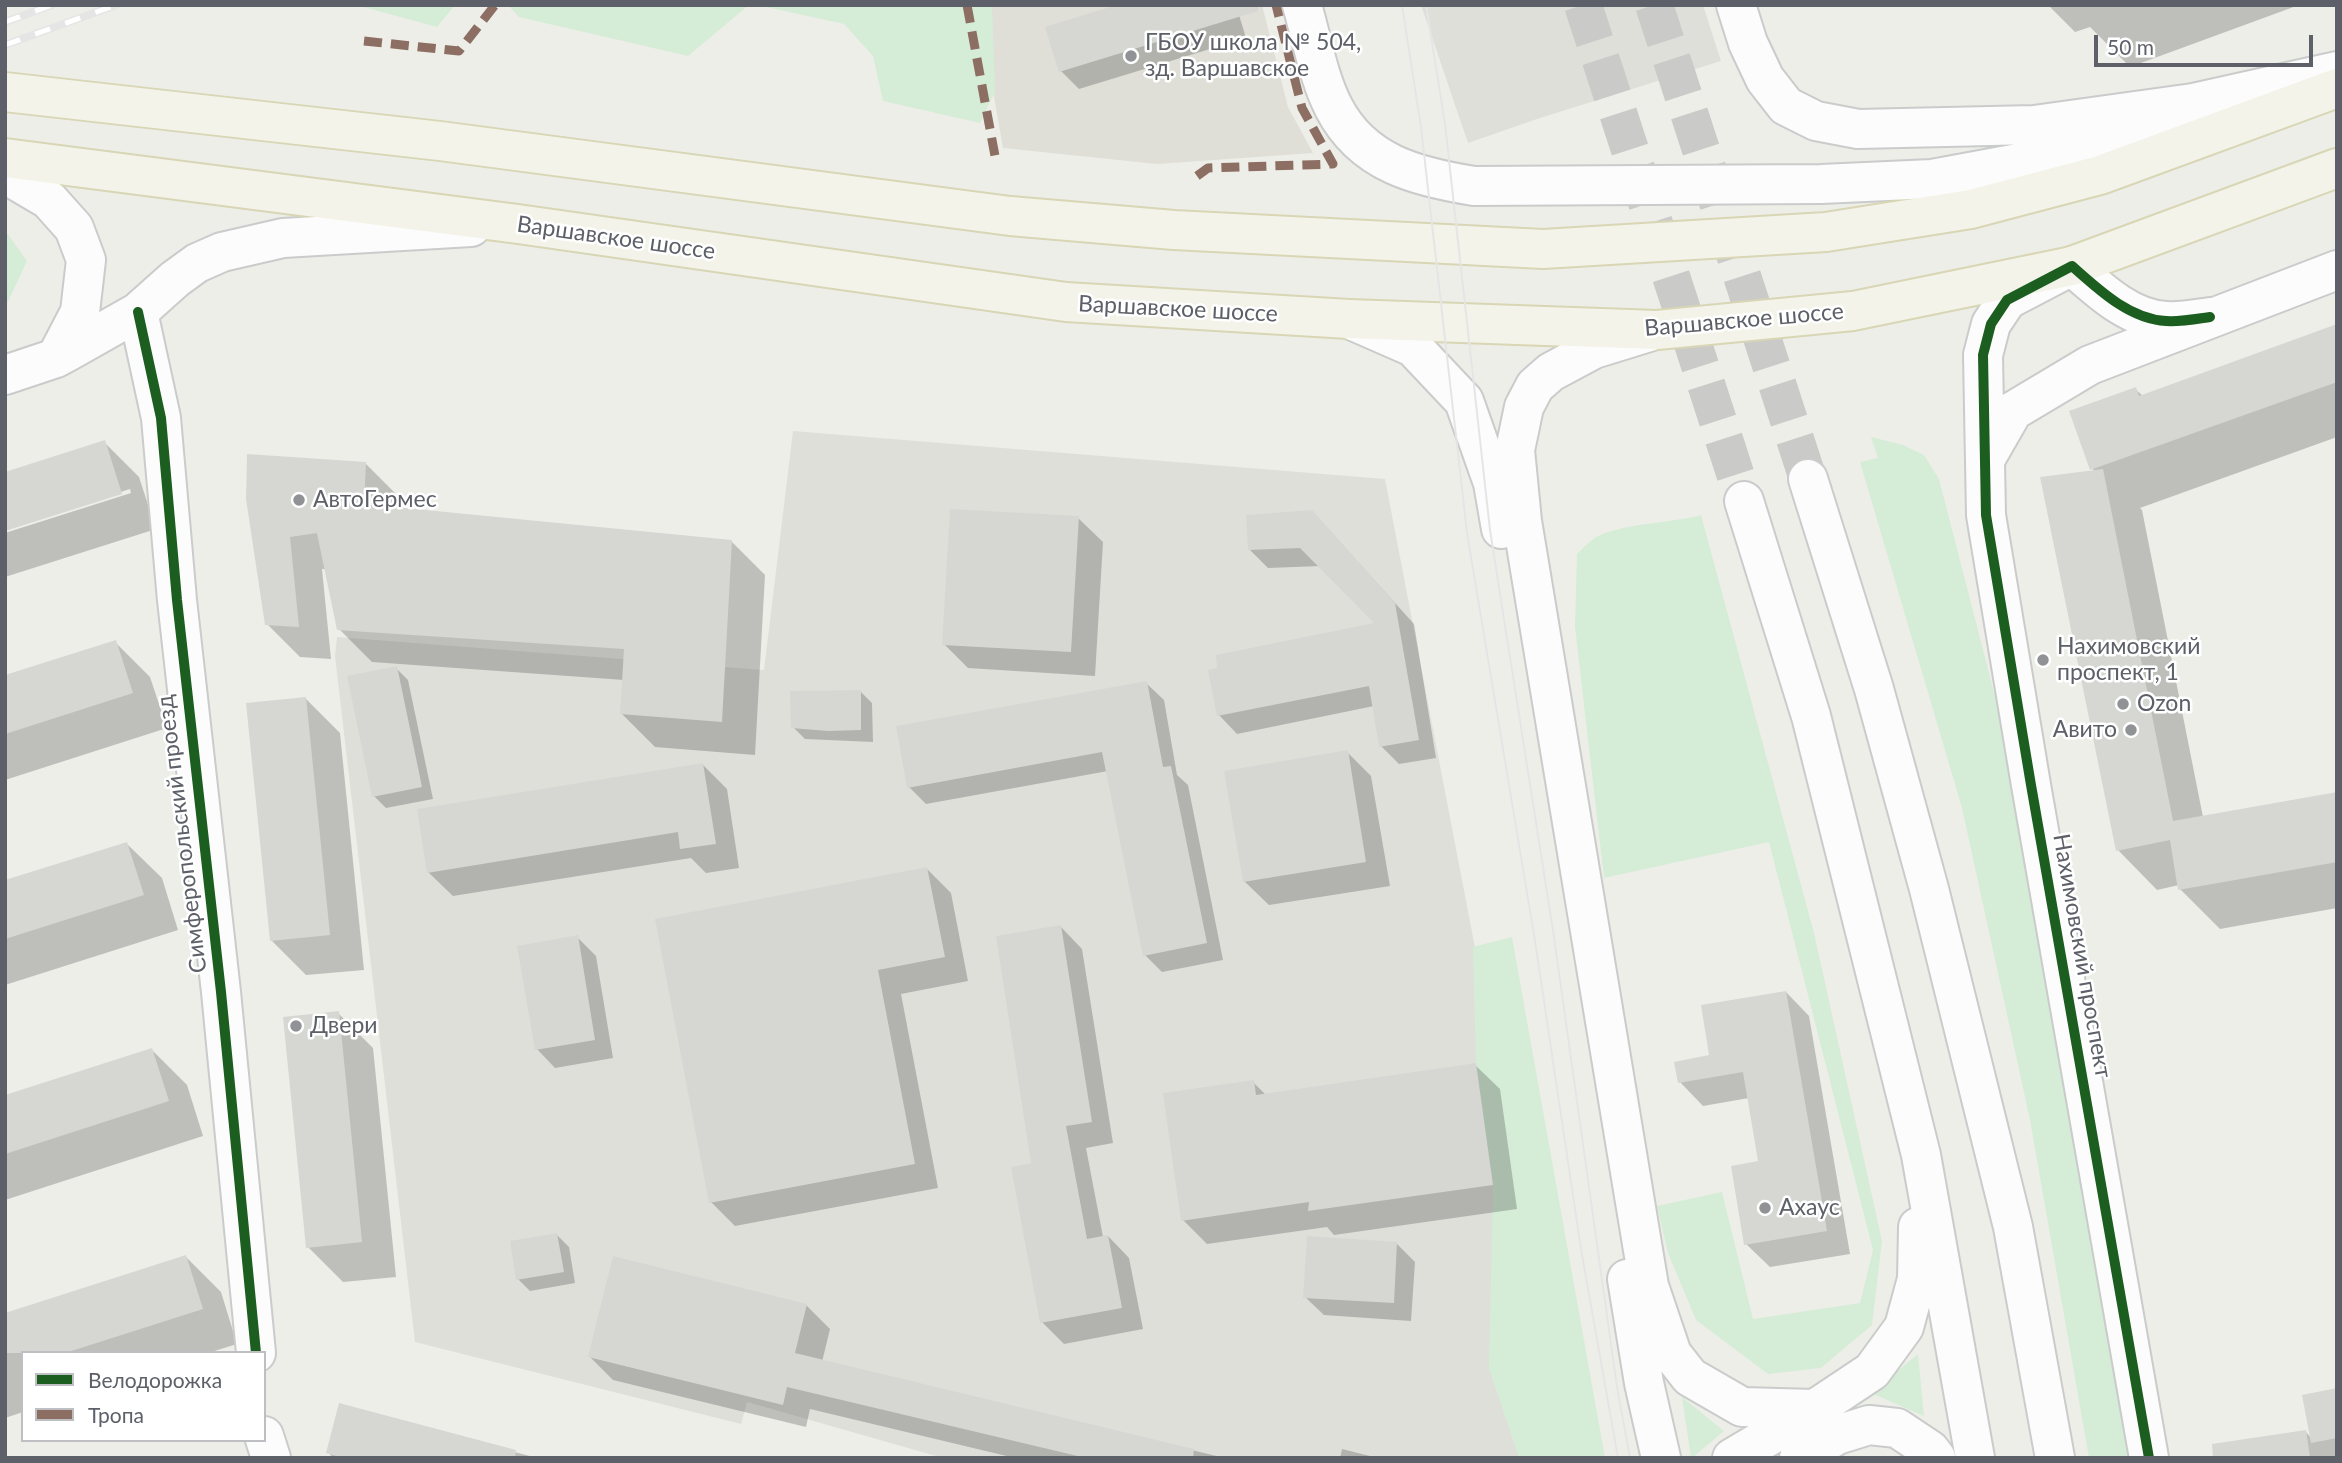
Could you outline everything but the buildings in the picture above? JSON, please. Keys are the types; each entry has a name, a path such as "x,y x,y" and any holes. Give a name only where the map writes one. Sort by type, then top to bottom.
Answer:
{"main road":[{"path":"1302,5 1323,79 1335,110 1351,132 1375,155 1401,169 1432,179 1474,186 1821,184 1933,178 2254,118"},
{"path":"1736,5 1748,43 1765,79 1786,106 1816,121 1858,128 2034,125 2193,103 2337,71"},
{"path":"5,92 440,141 1017,216 1174,230 1543,249 1826,232 1971,209 2100,175 2337,89"},
{"name":"Варшавское шоссе","path":"5,158 518,224 1066,302 1349,319 1657,330 1853,312 2072,267 2337,168"},
{"path":"5,174 49,200 74,229 86,260 80,312 56,358"},
{"path":"5,375 56,358 138,312 197,263 222,252 283,238 518,224"},
{"path":"2072,267 2100,291 2134,313 2165,321 2210,317"},
{"name":"Нахимовский проспект","path":"2072,267 2007,300 1991,324 1983,355 1986,515 2149,1458"},
{"path":"1985,460 2013,411 2090,365 2337,270"},
{"name":"Симферопольский проезд","path":"138,312 161,418 177,600 221,992 256,1351"},
{"path":"1349,319 1413,347 1464,401 1493,483 1644,1383 1661,1458"},
{"path":"1657,330 1594,349 1551,372 1535,386 1524,407 1515,450 1522,521 1649,1286 1672,1354 1690,1377 1742,1407 1815,1409"},
{"path":"1808,479 1874,689 1933,902 2013,1227 2055,1458"},
{"path":"1744,501 1811,716 1921,1155 1975,1458"},
{"path":"1732,1458 1815,1409 1872,1371 1904,1327 1917,1279 1921,1155"},
{"path":"1799,1458 1838,1435 1869,1425 1898,1428 1930,1450 1936,1458"}],"shaded area":[{"name":"ГБОУ школа № 504, зд. Варшавское","path":"978,5 1262,5 1288,107 1313,153 1157,164 1003,148"},
{"path":"1421,5 1703,5 1721,61 1468,143"},
{"path":"793,431 1385,479 1573,1458 943,1458 747,1402 741,1424 415,1342 335,656 337,637 764,670"}],"green space":[{"path":"356,5 455,5 437,27"},
{"path":"508,5 749,5 688,56 519,17"},
{"path":"757,5 992,5 995,92 980,123 883,101 873,56 844,24"},
{"path":"5,230 27,261 5,308"},
{"path":"1871,437 1903,445 1924,455 1939,479 2007,743 2132,1458 2089,1458 2030,1120 1962,808 1860,462 1878,458"},
{"path":"1701,515 1814,933 1882,1241 1872,1325 1821,1368 1768,1374 1696,1320 1668,1253 1657,1206 1722,1192 1753,1319 1860,1303 1873,1250 1769,842 1604,878 1575,627 1577,554 1587,544 1610,531"},
{"path":"1512,937 1605,1458 1519,1458 1489,1369 1493,1185 1476,1063 1473,947"},
{"path":"1918,1354 1924,1416 1871,1393"},
{"path":"1682,1397 1724,1431 1692,1458 1691,1458"}],"tunnel":[{"path":"1583,5 1744,501"},
{"path":"1654,5 1808,479"}],"tram line":[{"path":"1402,5 1421,127 1467,533 1535,941 1581,1249 1618,1458"},
{"path":"1426,5 1445,124 1490,530 1554,937 1617,1387 1630,1458"}],"railway":[{"path":"5,22 52,5"},
{"path":"5,45 116,5"}],"marked path":[{"path":"364,41 459,51 495,5"},
{"path":"967,5 995,156"},
{"path":"1197,176 1208,168 1333,164 1302,108 1276,5"}],"cycle path":[{"path":"2149,1458 1986,515 1983,355 1991,324 2007,300 2072,266 2115,301 2139,315 2171,321 2210,317"},
{"path":"138,312 161,418 177,600 221,992 256,1351"}],"place":[{"name":"ГБОУ школа № 504, зд. Варшавское","path":"1131,56"},
{"name":"АвтоГермес","path":"299,500"},
{"name":"Нахимовский проспект, 1","path":"2043,660"},
{"name":"Ozon","path":"2123,704"},
{"name":"Авито","path":"2131,730"},
{"name":"Двери","path":"296,1026"},
{"name":"Ахаус","path":"1765,1208"}]}
